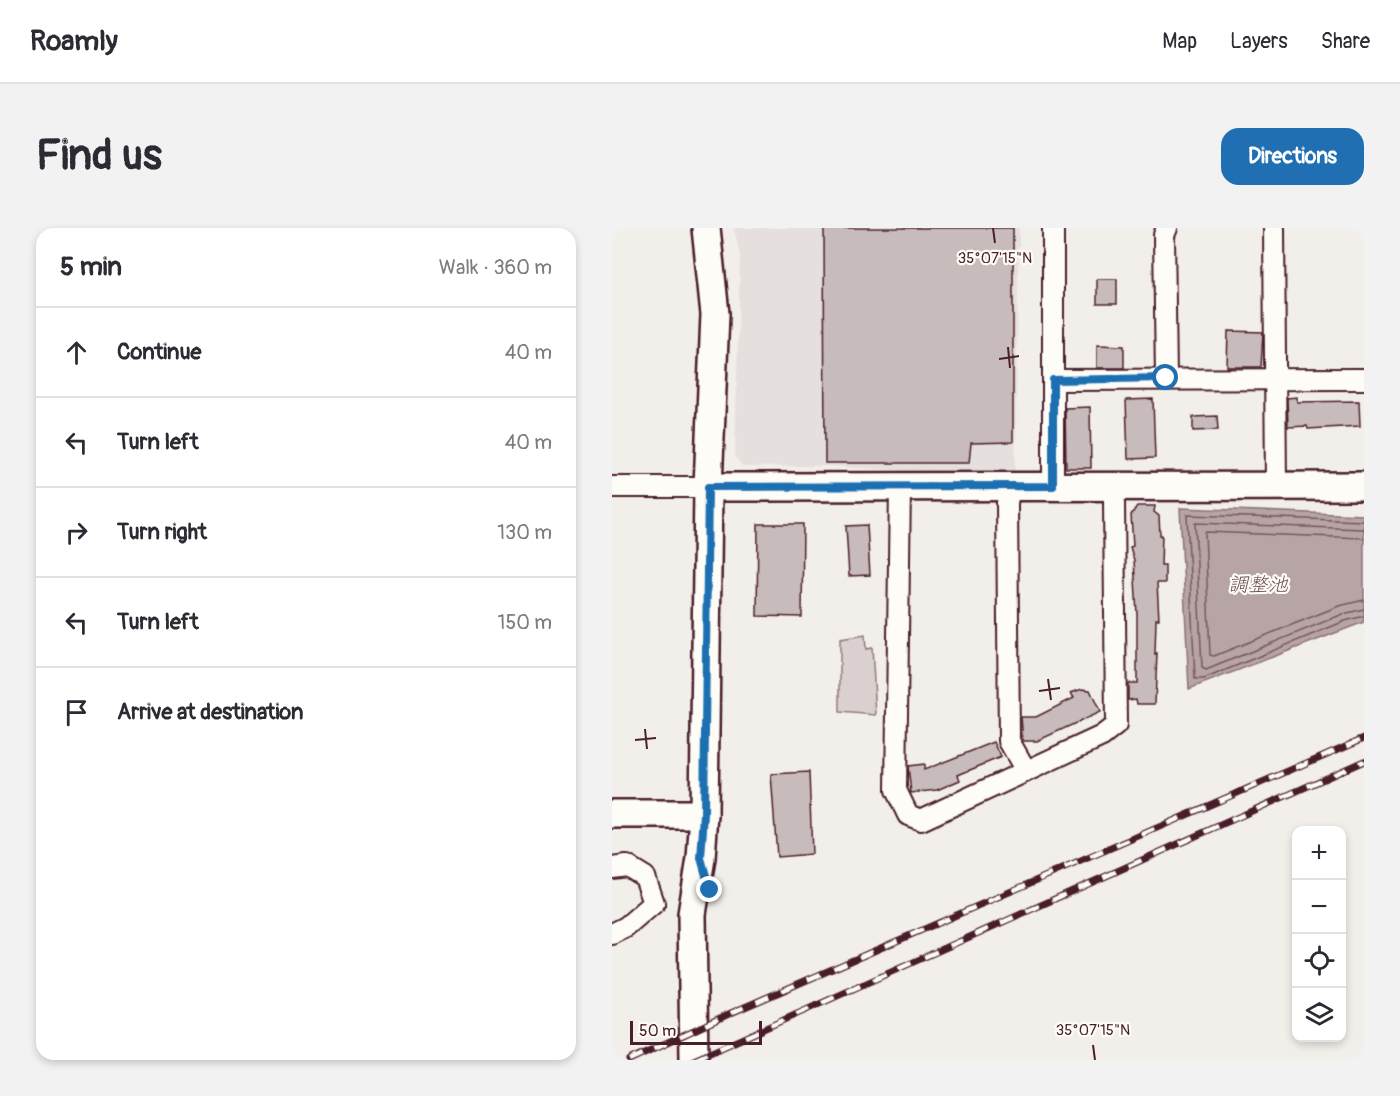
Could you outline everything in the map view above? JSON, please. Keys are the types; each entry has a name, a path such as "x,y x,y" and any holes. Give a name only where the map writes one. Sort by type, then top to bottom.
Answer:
{"street":[{"path":"694,1060 692,914 701,858 704,814 708,487 715,315 706,228"},
{"path":"1053,228 1053,486"},
{"path":"1166,378 1167,228"},
{"path":"1274,228 1276,486"},
{"path":"1053,380 1364,379"},
{"path":"900,486 896,790 908,815 921,820 1102,736 1116,725 1114,501 1117,487"},
{"path":"612,487 1364,486"},
{"path":"1010,487 1007,503 1009,741 1026,771"},
{"path":"612,814 704,814"},
{"path":"701,858 710,890 708,1060"},
{"path":"612,868 627,866 645,877 654,903 626,927 612,934"}],"shaded area":[{"path":"734,228 1019,228 1015,473 1011,478 828,466 743,467 735,457 740,255"},
{"path":"865,635 866,649 872,648 876,715 840,712 840,639"}],"water":[{"name":"調整池","path":"1180,508 1364,515 1364,622 1189,689"}],"building":[{"path":"824,228 1013,228 1013,442 971,443 969,463 825,463"},
{"path":"1097,279 1117,279 1117,304 1097,304"},
{"path":"1228,331 1263,332 1261,367 1227,367"},
{"path":"1097,345 1124,346 1124,368 1097,368"},
{"path":"1297,397 1297,402 1359,401 1360,426 1308,429 1307,426 1288,427 1287,398"},
{"path":"1153,399 1155,458 1128,459 1126,400"},
{"path":"1090,407 1091,468 1066,468 1065,408"},
{"path":"1217,416 1218,430 1193,431 1193,417"},
{"path":"1137,506 1155,506 1154,512 1159,516 1160,535 1162,535 1161,565 1165,565 1165,583 1157,583 1159,619 1156,619 1155,704 1137,704 1136,699 1128,700 1128,683 1137,683 1137,615 1134,560 1130,547 1133,546 1131,515"},
{"path":"758,524 803,524 802,617 757,616"},
{"path":"867,525 870,575 849,576 846,526"},
{"path":"1082,689 1090,690 1100,712 1037,741 1023,741 1021,717 1036,717 1074,698 1071,693"},
{"path":"994,742 1001,757 958,775 960,780 937,790 911,793 908,766 924,764 924,770"},
{"path":"809,772 812,854 777,857 771,774"}],"railway":[{"path":"629,1060 731,1013 1364,738"},
{"path":"694,1060 1364,761"}],"route":[{"path":"710,890 701,858 704,814 708,487 1053,486 1053,380 1166,378"}]}
